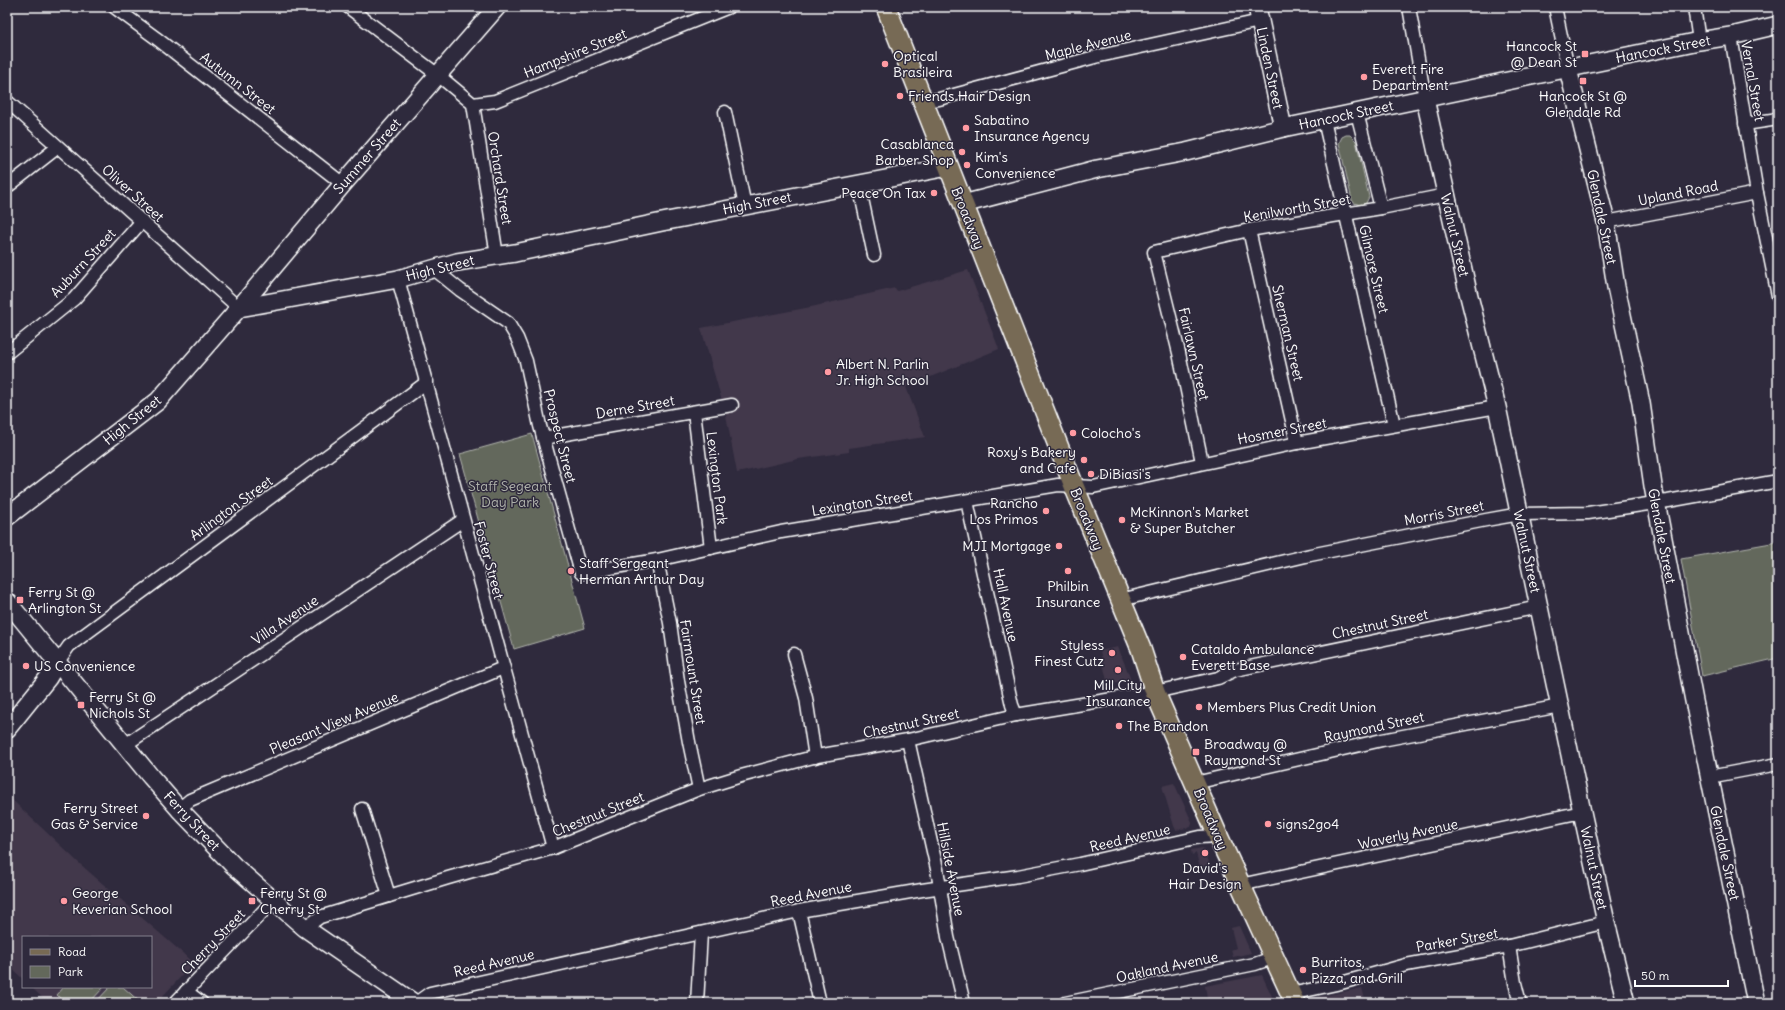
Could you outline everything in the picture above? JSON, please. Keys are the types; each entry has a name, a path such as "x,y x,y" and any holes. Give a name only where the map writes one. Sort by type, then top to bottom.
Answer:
{"main road":[{"name":"Broadway","path":"886,7 1074,486 1141,649 1155,692 1240,885 1293,998"}],"street":[{"name":"Autumn Street","path":"114,7 343,184"},
{"path":"348,7 438,75 473,104"},
{"name":"Summer Street","path":"239,308 343,184 497,7"},
{"name":"Hampshire Street","path":"473,104 495,101 729,7"},
{"path":"1409,7 1425,99"},
{"path":"1555,7 1568,69"},
{"path":"1694,7 1699,41"},
{"name":"Maple Avenue","path":"923,101 939,99 1259,14"},
{"name":"Linden Street","path":"1259,14 1283,128"},
{"name":"Hancock Street","path":"963,204 1097,169 1186,152 1283,128 1778,25"},
{"name":"Vernal Street","path":"1730,36 1756,193 1778,296"},
{"name":"Glendale Street","path":"1568,69 1606,222 1616,286 1641,403 1656,502 1709,777 1756,1003"},
{"name":"Walnut Street","path":"1425,99 1446,195 1497,407 1582,812 1606,922 1626,1003"},
{"name":"Oliver Street","path":"7,101 239,308"},
{"name":"Orchard Street","path":"473,104 497,256"},
{"path":"725,112 745,206"},
{"path":"1357,113 1381,208"},
{"path":"1745,124 1778,119"},
{"name":"Gilmore Street","path":"1324,120 1347,214 1394,425"},
{"path":"7,187 58,147"},
{"name":"High Street","path":"7,517 158,401 239,308 398,278 457,262 497,256 948,167"},
{"path":"859,185 874,255"},
{"name":"Upland Road","path":"1606,222 1756,193"},
{"name":"Kenilworth Street","path":"1154,252 1249,230 1381,208 1446,195"},
{"name":"Auburn Street","path":"7,353 74,299 142,221"},
{"name":"Sherman Street","path":"1249,230 1297,443"},
{"name":"Fairlawn Street","path":"1154,252 1179,353 1202,462"},
{"name":"Prospect Street","path":"434,269 460,290 508,323 517,338 526,361 543,438 581,573 657,560"},
{"name":"Foster Street","path":"398,278 553,848"},
{"name":"Arlington Street","path":"57,663 69,646 427,382"},
{"name":"Derne Street","path":"543,438 732,405"},
{"name":"Hosmer Street","path":"1074,486 1092,487 1202,462 1297,443 1497,407"},
{"name":"Lexington Park","path":"694,412 711,548"},
{"name":"Morris Street","path":"1120,600 1310,555 1520,514 1588,513 1778,481"},
{"name":"Lexington Street","path":"657,560 781,532 1058,485 1074,486"},
{"name":"Hall Avenue","path":"967,501 1012,705 1016,715"},
{"name":"Villa Avenue","path":"124,745 463,520"},
{"name":"Fairmount Street","path":"657,560 670,623 678,682 699,789"},
{"name":"Ferry Street","path":"7,601 124,745 179,809 234,866 305,928 415,1003"},
{"name":"Chestnut Street","path":"305,928 320,918 389,896 553,848 699,789 741,776 815,757 908,740 1016,715 1155,692 1218,678 1235,670 1539,607"},
{"path":"794,654 806,698 815,757"},
{"path":"7,730 48,678 57,663"},
{"name":"Pleasant View Avenue","path":"179,809 190,800 503,668"},
{"name":"Raymond Street","path":"1195,783 1382,740 1560,706"},
{"name":"Hillside Avenue","path":"908,740 937,869 948,937 964,1003"},
{"path":"1709,777 1778,764"},
{"path":"362,809 389,896"},
{"name":"Waverly Avenue","path":"1240,885 1582,812"},
{"name":"Reed Avenue","path":"415,1003 430,993 799,911 1018,876 1200,838 1218,836"},
{"name":"Cherry Street","path":"175,1003 273,901"},
{"path":"799,911 820,1003"},
{"name":"Parker Street","path":"1293,998 1406,965 1509,946 1606,922"},
{"path":"697,1003 701,933"},
{"path":"1509,946 1514,983 1520,1003"},
{"name":"Oakland Avenue","path":"1065,1003 1254,964 1275,957"},
{"path":"186,991 202,1003"}],"shaded area":[{"name":"Albert N. Parlin Jr. High School","path":"968,270 999,349 906,387 925,437 849,448 849,452 798,459 737,473 726,415 701,328 811,307 895,288 897,291"},
{"path":"1118,647 1131,680 1108,685 1100,651"},
{"path":"1174,783 1192,822 1191,827 1176,830 1174,826 1162,786"},
{"name":"George Keverian School","path":"7,795 80,864 194,963 156,1003 48,1003 32,988 152,988 152,936 22,936 22,978 7,964"},
{"path":"1203,848 1212,869 1201,872 1196,853 1192,855 1191,850"},
{"path":"1239,926 1251,953 1233,957 1231,950 1236,948 1231,928"},
{"path":"1262,975 1275,1003 1208,1003 1205,986"},
{"path":"1362,988 1366,1003 1316,1003 1314,998"}],"green space":[{"path":"1350,135 1356,141 1369,197 1366,203 1361,205 1354,203 1352,200 1339,143 1342,137"},
{"name":"Staff Segeant Day Park","path":"532,434 585,628 514,649 460,454"},
{"path":"1777,542 1778,658 1702,676 1681,559"},
{"path":"63,988 103,988 89,1003 65,1003 57,995"},
{"path":"109,988 124,988 141,1003 95,1003"}],"place":[{"name":"Hancock St @ Dean St","path":"1585,54"},
{"name":"Optical Brasileira","path":"885,64"},
{"name":"Everett Fire Department","path":"1364,77"},
{"name":"Hancock St @ Glendale Rd","path":"1583,81"},
{"name":"Friends Hair Design","path":"900,96"},
{"name":"Sabatino Insurance Agency","path":"966,128"},
{"name":"Casablanca Barber Shop","path":"962,152"},
{"name":"Kim's Convenience","path":"967,165"},
{"name":"Peace On Tax","path":"934,193"},
{"name":"Albert N. Parlin Jr. High School","path":"828,372"},
{"name":"Colocho's","path":"1073,433"},
{"name":"Roxy's Bakery and Cafe","path":"1084,460"},
{"name":"DiBiasi's","path":"1091,474"},
{"name":"Rancho Los Primos","path":"1046,511"},
{"name":"McKinnon's Market & Super Butcher","path":"1122,520"},
{"name":"MJI Mortgage","path":"1059,546"},
{"name":"Staff Sergeant Herman Arthur Day","path":"571,571"},
{"name":"Philbin Insurance","path":"1068,571"},
{"name":"Ferry St @ Arlington St","path":"20,600"},
{"name":"Styless Finest Cutz","path":"1112,653"},
{"name":"Cataldo Ambulance Everett Base","path":"1183,657"},
{"name":"US Convenience","path":"26,666"},
{"name":"Mill City Insurance","path":"1118,670"},
{"name":"Ferry St @ Nichols St","path":"81,705"},
{"name":"Members Plus Credit Union","path":"1199,707"},
{"name":"The Brandon","path":"1119,726"},
{"name":"Broadway @ Raymond St","path":"1196,752"},
{"name":"Ferry Street Gas & Service","path":"146,816"},
{"name":"signs2go4","path":"1268,824"},
{"name":"David's Hair Design","path":"1205,853"},
{"name":"George Keverian School","path":"64,901"},
{"name":"Ferry St @ Cherry St","path":"252,901"},
{"name":"Burritos, Pizza, and Grill","path":"1303,970"}]}
